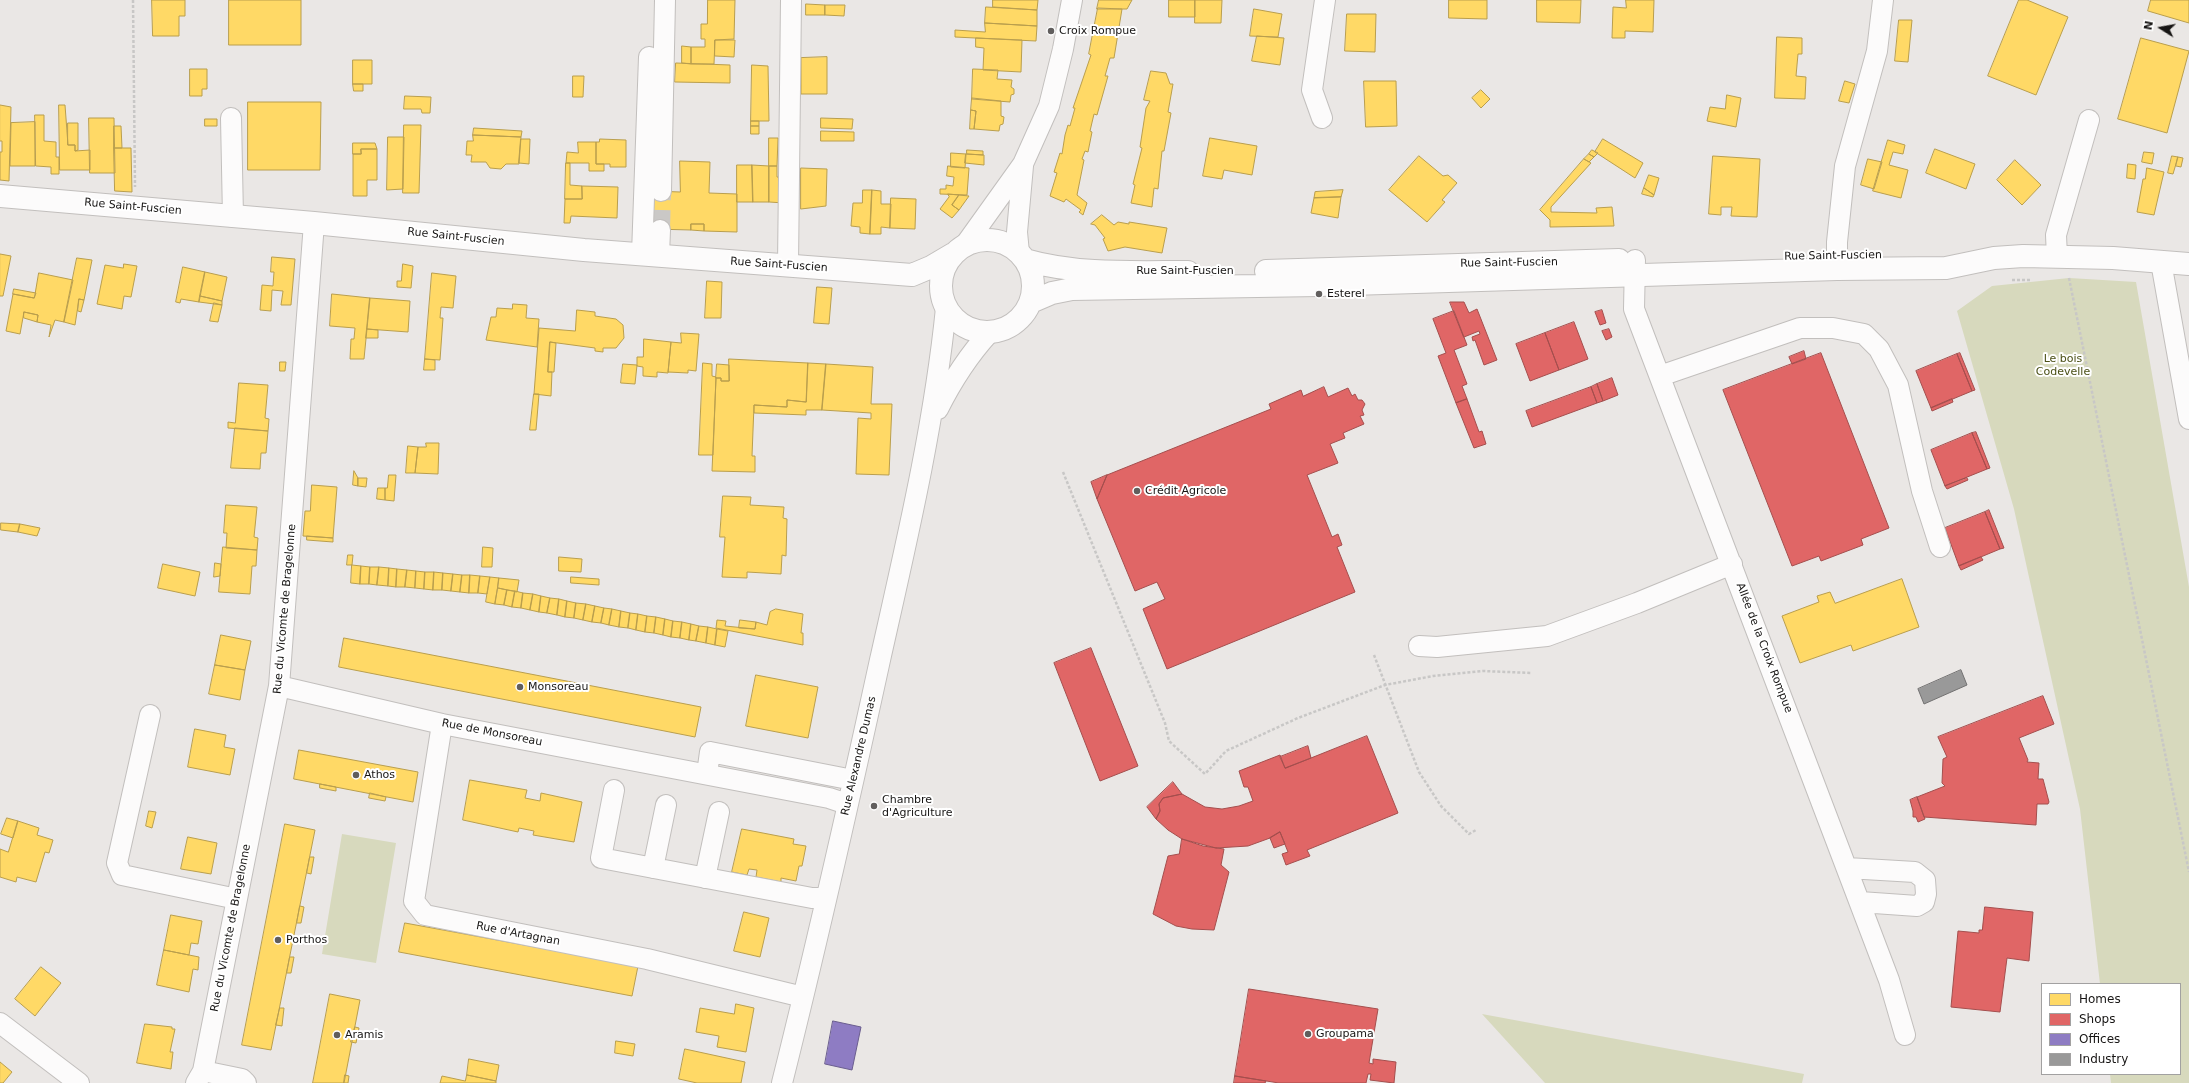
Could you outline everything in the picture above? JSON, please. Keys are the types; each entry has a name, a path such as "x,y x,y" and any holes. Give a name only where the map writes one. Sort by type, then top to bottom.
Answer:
{"main road":[{"name":"Rue Saint-Fuscien","path":"0,196 314,223 651,255 912,275 931,268 959,250"},
{"path":"912,275 944,303 959,324 969,330 989,333 1010,327 1026,312 1031,302 1033,280 1022,256 1011,246 993,240 983,240 959,250 947,261 941,279 944,303"},
{"name":"Rue Saint-Fuscien","path":"1022,256 1050,267 1073,270 1167,272 1634,268 1837,262 1946,268 1994,258 2057,257 2113,258 2189,264"},
{"name":"Rue Saint-Fuscien","path":"1031,302 1052,293 1072,289 1311,285 1634,268"}],"street":[{"path":"661,192 665,0"},
{"path":"788,265 791,0"},
{"path":"959,250 1024,164 1049,106 1063,49 1072,0"},
{"path":"1322,118 1312,90 1325,0"},
{"path":"1837,262 1845,166 1877,51 1882,0"},
{"path":"648,57 651,255"},
{"path":"231,118 232,217"},
{"path":"2057,257 2056,235 2089,120"},
{"path":"1022,256 1017,232 1024,164"},
{"name":"Rue du Vicomte de Bragelonne","path":"199,1077 237,899 279,686 314,223"},
{"path":"651,255 660,230"},
{"path":"2160,262 2189,419"},
{"name":"Allée de la Croix Rompue","path":"1634,268 1634,309 1860,902 1889,980 1905,1035"},
{"name":"Rue Alexandre Dumas","path":"782,1083 826,898 899,574 929,427 944,303"},
{"path":"1660,376 1800,328 1833,328 1864,334 1879,349 1898,385 1922,491 1940,547"},
{"name":"Rue Alexandre Dumas","path":"929,427 955,378 973,350 989,333"},
{"path":"1419,646 1437,647 1547,636 1637,603 1732,564"},
{"name":"Rue de Monsoreau","path":"279,686 442,724 829,798 847,804"},
{"path":"150,715 117,863 122,876 237,899"},
{"name":"Rue d'Artagnan","path":"442,724 414,901 425,915 647,959 803,997"},
{"path":"707,774 710,752 853,780"},
{"path":"614,790 601,858 812,898 826,898"},
{"path":"653,868 666,804"},
{"path":"705,878 719,812"},
{"path":"1847,868 1915,872 1925,880 1926,894 1924,902 1917,906 1860,902"},
{"path":"0,1023 79,1083"},
{"path":"199,1077 242,1079 246,1083"}],"path":[{"path":"133,0 135,207"},
{"path":"2069,278 2189,872"},
{"path":"1063,472 1165,723 1169,741 1205,774 1226,751 1298,718 1384,685 1434,676 1483,671 1532,673"},
{"path":"1374,655 1384,685 1419,772 1441,806 1469,834 1476,830"}],"green space":[{"name":"Le bois Codevelle","path":"2069,278 2136,282 2189,587 2189,1083 2111,1083 2110,1075 2181,1075 2181,983 2100,983 2080,809 2014,509 1957,311 1992,286"},
{"path":"342,834 396,843 376,963 322,954"},
{"path":"1482,1014 1804,1074 1802,1083 1545,1083"}],"building: Homes":[{"path":"152,0 185,0 185,16 179,16 179,36 153,36"},
{"path":"229,0 301,0 301,45 229,45"},
{"path":"708,0 735,0 734,39 715,40 714,64 691,64 691,47 705,47 705,39 701,39 701,24 707,24"},
{"path":"993,0 1038,0 1037,10 993,7"},
{"path":"1099,0 1132,0 1127,9 1097,9"},
{"path":"1169,0 1195,0 1195,17 1169,17"},
{"path":"1195,0 1222,0 1221,23 1195,23"},
{"path":"1449,0 1487,0 1487,19 1449,18"},
{"path":"1537,0 1581,0 1580,23 1537,22"},
{"path":"1626,0 1654,0 1653,32 1625,31 1625,38 1612,38 1613,7 1626,8"},
{"path":"2019,0 2027,0 2068,17 2036,95 1988,76"},
{"path":"2151,0 2189,0 2189,23 2148,11"},
{"path":"806,4 825,5 825,15 806,15"},
{"path":"825,5 845,5 844,16 825,15"},
{"path":"986,7 1037,10 1037,26 985,23"},
{"path":"1098,8 1122,9 1114,58 1110,58 1105,76 1108,76 1097,115 1094,114 1090,131 1092,132 1088,152 1085,151 1082,159 1084,160 1077,195 1087,203 1083,215 1079,212 1081,210 1066,199 1064,202 1050,196 1057,173 1054,172 1060,153 1062,154 1065,135 1068,125 1070,126 1075,108 1073,108 1091,55 1089,54"},
{"path":"1254,9 1282,14 1278,37 1250,36"},
{"path":"1347,14 1376,14 1375,52 1345,51"},
{"path":"1899,20 1912,20 1908,62 1895,61"},
{"path":"985,23 1037,26 1036,41 955,37 955,30 985,32"},
{"path":"1257,36 1284,38 1280,65 1252,61"},
{"path":"1777,37 1802,38 1802,54 1798,54 1796,76 1806,77 1805,99 1775,98"},
{"path":"976,38 1022,40 1021,72 983,70 984,48 976,47"},
{"path":"2141,38 2189,51 2167,133 2118,119"},
{"path":"715,40 735,40 734,57 715,56"},
{"path":"682,46 691,47 691,64 682,63"},
{"path":"827,57 827,94 801,94 801,58"},
{"path":"353,60 372,60 372,84 353,84"},
{"path":"676,63 730,65 730,83 675,82"},
{"path":"752,65 768,66 769,121 751,121"},
{"path":"190,69 207,69 207,89 202,89 202,96 190,96"},
{"path":"973,69 998,70 997,79 1012,80 1011,87 1014,89 1014,94 1011,95 1010,102 972,99"},
{"path":"1151,71 1166,73 1170,84 1173,84 1168,112 1171,113 1164,151 1162,151 1158,189 1154,188 1152,207 1131,203 1135,185 1133,184 1142,148 1140,147 1146,108 1150,101 1144,100"},
{"path":"573,76 584,76 583,97 573,97"},
{"path":"1364,81 1396,81 1397,126 1366,127"},
{"path":"1845,81 1855,84 1849,103 1839,101"},
{"path":"353,84 363,84 363,91 354,91"},
{"path":"1481,90 1490,99 1481,108 1472,98"},
{"path":"1727,95 1741,98 1736,127 1707,121 1710,107 1725,109"},
{"path":"405,96 431,97 430,113 422,113 421,109 404,109"},
{"path":"972,98 1001,101 1001,116 1004,117 1003,124 1000,125 999,131 974,129 976,111 971,110"},
{"path":"248,102 321,102 320,170 248,170"},
{"path":"0,105 11,107 9,181 0,180 0,152 2,152 2,141 0,141"},
{"path":"59,105 65,105 68,145 75,145 75,151 90,150 90,170 60,170"},
{"path":"971,110 976,111 974,129 970,129"},
{"path":"35,115 44,115 44,141 56,142 56,157 59,157 59,174 51,174 51,167 36,166"},
{"path":"89,118 114,118 115,173 90,173"},
{"path":"821,118 853,119 852,129 821,128"},
{"path":"205,119 217,119 217,126 205,126"},
{"path":"751,121 759,121 759,126 751,126"},
{"path":"35,122 35,166 10,166 11,123"},
{"path":"68,123 78,123 78,150 75,151 75,145 68,145"},
{"path":"404,125 421,125 419,193 403,193"},
{"path":"114,126 121,126 122,148 114,148"},
{"path":"751,126 759,126 759,134 751,134"},
{"path":"474,128 522,131 521,137 473,135"},
{"path":"821,131 854,132 854,141 821,141"},
{"path":"473,135 521,137 519,164 506,164 501,169 490,168 486,162 471,162 472,155 466,155 467,141 473,141"},
{"path":"388,137 404,137 403,189 387,190"},
{"path":"769,138 778,138 777,166 769,166"},
{"path":"1210,138 1257,146 1252,175 1224,170 1222,179 1203,176"},
{"path":"521,139 530,139 529,164 519,163"},
{"path":"600,139 626,140 626,167 610,167 610,164 596,164 596,142 599,142"},
{"path":"1603,139 1643,163 1635,178 1595,152"},
{"path":"1888,140 1905,145 1903,154 1893,152 1889,165 1908,170 1901,198 1873,191"},
{"path":"578,142 596,142 596,164 604,164 604,171 589,171 589,163 566,163 567,152 578,153"},
{"path":"353,143 375,143 377,149 361,149 361,154 353,154"},
{"path":"114,148 131,148 132,192 115,191"},
{"path":"361,149 377,149 377,180 367,180 367,196 353,196 353,154 361,154"},
{"path":"1935,149 1975,164 1966,189 1926,173"},
{"path":"967,150 983,151 983,155 967,154"},
{"path":"1592,150 1598,153 1594,157 1589,154"},
{"path":"2144,152 2154,153 2152,164 2142,162"},
{"path":"951,153 966,154 965,168 951,167"},
{"path":"966,154 984,155 984,165 965,163"},
{"path":"1589,154 1594,157 1589,162 1584,159"},
{"path":"1419,156 1443,176 1448,175 1457,183 1442,200 1445,202 1427,222 1389,190"},
{"path":"1713,156 1760,159 1757,217 1731,216 1732,207 1721,207 1721,215 1709,214"},
{"path":"2172,156 2178,157 2173,174 2168,173"},
{"path":"2178,157 2183,158 2181,167 2176,166"},
{"path":"1584,159 1591,163 1551,207 1551,212 1597,213 1596,208 1612,207 1614,226 1550,227 1550,220 1540,210"},
{"path":"1868,159 1882,162 1874,189 1861,185"},
{"path":"2015,160 2041,185 2022,205 1997,180"},
{"path":"680,161 710,162 709,193 737,194 737,232 704,231 704,224 691,224 691,230 653,229 654,191 680,192"},
{"path":"566,163 570,163 570,185 582,186 582,199 565,199"},
{"path":"2128,164 2136,165 2135,179 2127,178"},
{"path":"737,165 752,165 753,202 737,202"},
{"path":"752,165 769,166 769,202 753,202"},
{"path":"769,166 777,166 777,177 784,178 784,203 769,202"},
{"path":"948,166 969,168 967,195 940,194 940,189 946,189 946,185 953,186 954,177 947,176"},
{"path":"801,168 827,169 826,206 801,209"},
{"path":"2147,168 2164,172 2154,215 2137,212 2143,179 2145,179"},
{"path":"1649,175 1659,178 1654,195 1644,188"},
{"path":"582,186 618,187 617,218 571,216 570,223 564,223 565,199 582,199"},
{"path":"1644,188 1654,195 1653,197 1642,194"},
{"path":"863,190 872,190 870,234 860,233 860,227 851,226 853,203 862,203"},
{"path":"872,190 881,191 881,204 891,204 890,228 881,227 881,234 870,234"},
{"path":"1343,190 1341,197 1314,198 1315,192"},
{"path":"948,194 959,195 952,205 959,210 952,218 940,209 949,197"},
{"path":"959,195 969,196 959,210 952,205"},
{"path":"1341,197 1338,218 1311,213 1314,198"},
{"path":"891,198 916,199 915,229 890,228"},
{"path":"1102,215 1114,225 1118,222 1129,224 1129,222 1167,228 1162,253 1125,247 1108,251 1103,239 1105,238 1095,225 1091,224"},
{"path":"691,224 704,224 704,231 691,230"},
{"path":"0,254 11,256 3,296 0,296"},
{"path":"272,257 295,259 291,305 281,305 283,291 272,290 271,311 260,310 262,285 273,286 274,272 271,272"},
{"path":"77,258 92,260 84,300 79,299 75,325 64,322"},
{"path":"124,264 137,266 131,297 124,296 122,309 97,304 105,265 123,268"},
{"path":"403,264 413,266 411,288 397,287 397,281 401,281"},
{"path":"183,267 205,272 199,302 181,299 180,303 176,302"},
{"path":"205,272 227,277 222,301 200,296"},
{"path":"39,273 73,280 64,322 55,320 49,337 51,325 37,322 38,315 24,312 20,334 6,331 13,294 34,298"},
{"path":"432,273 456,276 453,308 441,307 440,318 443,318 440,360 425,359"},
{"path":"707,281 722,282 721,318 705,318"},
{"path":"817,287 832,288 829,324 814,323"},
{"path":"14,289 36,293 34,298 13,294"},
{"path":"332,294 370,298 364,359 350,359 351,339 354,339 355,328 330,326"},
{"path":"200,296 222,301 222,305 199,302"},
{"path":"370,298 410,301 408,332 367,329"},
{"path":"79,299 84,300 81,312 78,311"},
{"path":"214,303 222,305 218,322 210,321"},
{"path":"513,304 527,305 526,318 539,319 537,347 486,340 491,317 496,317 497,308 512,309"},
{"path":"577,310 595,312 595,316 616,319 623,325 624,338 616,348 603,348 603,352 595,351 595,348 550,342 548,372 552,372 551,396 534,394 539,328 575,331"},
{"path":"24,312 38,315 37,322 24,318"},
{"path":"367,329 378,330 378,338 366,338"},
{"path":"681,333 699,334 696,371 688,370 688,373 668,372 671,342 681,343"},
{"path":"644,339 671,342 668,373 657,372 657,377 643,376 643,367 637,366 637,357 643,357"},
{"path":"550,342 556,343 554,372 548,372"},
{"path":"425,359 435,360 435,370 424,370"},
{"path":"729,359 808,363 806,402 787,400 787,407 754,405 752,456 755,456 755,472 712,471 716,378 721,378 721,381 729,381"},
{"path":"280,362 286,362 285,371 280,371"},
{"path":"703,363 712,364 712,376 716,377 713,455 699,455"},
{"path":"808,363 826,364 822,410 806,410 806,415 754,413 754,405 787,407 787,400 806,402"},
{"path":"623,364 637,365 635,384 621,383"},
{"path":"717,364 729,365 729,381 721,381 721,378 716,378"},
{"path":"826,364 873,367 871,404 892,404 889,475 856,474 858,418 871,419 871,413 822,410"},
{"path":"239,383 268,385 265,418 269,419 268,431 228,428 228,422 235,423"},
{"path":"534,394 539,394 536,430 530,430"},
{"path":"235,428 268,431 266,453 261,453 260,469 231,468"},
{"path":"426,443 439,443 438,474 415,473 418,447 426,447"},
{"path":"408,446 418,447 415,473 406,473"},
{"path":"354,471 358,478 358,486 353,485"},
{"path":"389,475 396,475 394,501 385,500 385,488 387,488"},
{"path":"358,478 367,478 366,487 358,486"},
{"path":"312,485 337,487 333,538 303,536 305,511 310,511"},
{"path":"378,488 385,488 385,500 377,499"},
{"path":"723,496 751,497 750,505 784,507 783,518 787,519 786,556 782,555 781,574 747,572 747,578 722,577 725,537 720,537"},
{"path":"226,505 257,507 254,537 258,538 257,550 226,548 227,533 224,533"},
{"path":"1,523 20,524 18,532 1,530"},
{"path":"20,524 40,528 37,536 18,532"},
{"path":"307,536 333,538 333,542 307,540"},
{"path":"223,547 257,550 256,566 252,566 250,594 219,592"},
{"path":"483,547 493,548 492,567 482,567"},
{"path":"348,555 353,555 352,565 347,565"},
{"path":"559,557 582,559 581,572 559,571"},
{"path":"215,563 221,564 220,576 214,577"},
{"path":"163,564 200,572 195,596 158,588"},
{"path":"352,565 361,566 360,584 351,583"},
{"path":"361,566 370,567 369,584 360,584"},
{"path":"370,567 379,567 377,585 369,584"},
{"path":"379,567 389,568 388,586 377,585"},
{"path":"389,568 397,569 396,587 388,586"},
{"path":"397,569 407,570 405,587 396,587"},
{"path":"407,570 416,571 415,588 405,587"},
{"path":"416,571 425,572 424,589 415,588"},
{"path":"425,572 434,572 433,590 424,589"},
{"path":"434,572 443,573 442,590 433,590"},
{"path":"443,573 453,574 451,591 442,590"},
{"path":"453,574 462,575 460,592 451,591"},
{"path":"462,575 470,575 469,593 460,592"},
{"path":"470,575 480,576 478,593 469,593"},
{"path":"480,576 490,577 487,594 478,593"},
{"path":"490,577 499,578 495,604 486,602"},
{"path":"571,577 599,579 599,585 571,583"},
{"path":"499,578 519,580 517,592 498,588"},
{"path":"1902,579 1919,627 1853,651 1851,645 1800,663 1782,616 1819,602 1817,596 1830,592 1835,603"},
{"path":"498,588 507,590 504,605 495,604"},
{"path":"507,590 515,591 512,607 504,605"},
{"path":"515,591 523,593 521,608 512,607"},
{"path":"523,593 533,594 530,610 521,608"},
{"path":"533,594 541,596 539,612 530,610"},
{"path":"541,596 550,598 547,613 539,612"},
{"path":"550,598 559,599 557,615 547,613"},
{"path":"559,599 567,601 565,617 557,615"},
{"path":"567,601 576,603 574,618 565,617"},
{"path":"576,603 586,604 583,620 574,618"},
{"path":"586,604 595,606 592,622 583,620"},
{"path":"595,606 604,608 601,623 592,622"},
{"path":"604,608 612,609 609,625 601,623"},
{"path":"612,609 621,611 619,627 609,625"},
{"path":"776,609 803,614 801,633 803,633 803,645 716,628 717,620 726,621 725,626 755,629 756,622 767,625 770,612"},
{"path":"621,611 630,613 628,628 619,627"},
{"path":"630,613 638,614 636,630 628,628"},
{"path":"638,614 647,616 645,632 636,630"},
{"path":"647,616 656,617 654,633 645,632"},
{"path":"656,617 665,619 663,635 654,633"},
{"path":"665,619 673,621 671,637 663,635"},
{"path":"740,620 756,622 755,629 739,628"},
{"path":"673,621 682,622 680,638 671,637"},
{"path":"682,622 691,624 689,640 680,638"},
{"path":"691,624 699,626 696,641 689,640"},
{"path":"699,626 708,627 706,643 696,641"},
{"path":"708,627 717,629 715,645 706,643"},
{"path":"717,629 728,631 725,647 715,645"},
{"path":"221,635 251,641 245,670 215,665"},
{"name":"Monsoreau","path":"344,638 701,707 695,737 339,667"},
{"path":"215,665 245,670 240,700 209,694"},
{"path":"756,675 818,687 808,738 746,726"},
{"path":"195,729 226,735 224,747 235,749 230,775 188,767"},
{"name":"Athos","path":"299,750 418,772 413,802 294,779"},
{"path":"470,780 527,790 525,798 540,801 541,793 582,802 574,842 533,835 534,831 519,828 518,832 463,820"},
{"path":"320,784 336,787 336,791 320,788"},
{"path":"370,793 386,797 385,801 369,798"},
{"path":"149,811 156,812 152,828 146,826"},
{"path":"7,818 18,821 13,838 1,834"},
{"path":"18,821 39,828 37,835 53,840 49,853 45,852 36,882 17,877 16,882 0,877 0,849 8,852"},
{"name":"Porthos","path":"285,824 315,830 271,1050 242,1045"},
{"path":"742,829 794,839 793,844 806,846 802,866 799,866 796,881 781,878 781,882 756,877 757,870 749,869 747,875 732,872"},
{"path":"188,837 217,843 211,874 181,869"},
{"path":"310,857 314,857 311,874 307,873"},
{"path":"300,906 304,907 301,923 297,923"},
{"path":"744,912 769,918 760,957 734,951"},
{"path":"171,915 202,921 198,944 191,943 189,955 164,950"},
{"path":"405,923 638,966 632,996 399,952"},
{"path":"164,950 199,957 198,970 193,969 189,992 157,985"},
{"path":"290,957 294,957 291,973 287,973"},
{"path":"41,967 61,983 35,1016 15,999"},
{"name":"Aramis","path":"330,994 360,1000 344,1083 313,1083"},
{"path":"736,1004 754,1008 746,1052 717,1047 719,1036 696,1032 700,1008 734,1014"},
{"path":"280,1008 284,1008 282,1026 276,1025"},
{"path":"145,1024 172,1027 172,1029 175,1029 170,1052 173,1052 171,1069 137,1063"},
{"path":"355,1027 359,1028 356,1043 351,1042"},
{"path":"616,1041 635,1044 633,1056 615,1053"},
{"path":"685,1049 745,1062 741,1083 697,1083 679,1079"},
{"path":"469,1059 499,1065 496,1081 467,1075"},
{"path":"0,1062 12,1072 3,1083 0,1083"},
{"path":"345,1075 349,1076 348,1083 344,1083"},
{"path":"467,1075 496,1081 496,1083 440,1083 442,1076 465,1081"}],"building: Shops":[{"path":"1450,302 1464,302 1469,313 1477,309 1497,360 1484,365 1475,340 1473,341 1472,337 1480,334 1479,331 1464,337"},
{"path":"1602,310 1606,323 1600,325 1595,312"},
{"path":"1454,311 1467,345 1454,350 1467,384 1462,386 1467,399 1456,403 1438,356 1446,353 1433,319"},
{"path":"1574,322 1588,359 1559,370 1545,333"},
{"path":"1609,329 1612,337 1606,340 1602,331"},
{"path":"1545,333 1559,370 1530,381 1516,344"},
{"path":"1804,351 1806,359 1792,364 1789,357"},
{"path":"1821,353 1889,528 1861,539 1863,545 1821,561 1819,556 1792,566 1723,390"},
{"path":"1960,353 1975,390 1972,391 1957,354"},
{"path":"1957,354 1972,391 1931,408 1916,371"},
{"path":"1612,378 1618,395 1603,401 1597,384"},
{"path":"1597,384 1603,401 1597,403 1591,387"},
{"path":"1324,387 1328,397 1348,388 1352,396 1355,394 1358,400 1362,400 1365,404 1362,410 1364,415 1360,416 1364,424 1343,433 1345,438 1330,444 1338,463 1307,475 1332,537 1338,534 1342,545 1337,547 1355,592 1167,669 1143,609 1165,599 1157,582 1135,591 1097,499 1107,475 1271,409 1269,404 1301,390 1303,396"},
{"path":"1591,387 1597,403 1532,427 1526,411"},
{"path":"1467,399 1479,432 1482,431 1486,444 1474,448 1456,403"},
{"path":"1952,399 1953,402 1932,411 1931,408"},
{"path":"1976,432 1990,468 1987,469 1972,433"},
{"path":"1972,433 1987,469 1945,486 1931,450"},
{"path":"1107,475 1097,499 1091,482"},
{"path":"1967,478 1968,480 1947,489 1945,486"},
{"path":"1989,510 2004,548 2000,549 1985,512"},
{"path":"1985,512 2000,549 1959,566 1945,528"},
{"path":"1981,557 1983,560 1961,570 1959,566"},
{"path":"1091,648 1138,766 1100,781 1054,663"},
{"path":"2043,696 2054,724 2019,738 2028,760 2027,762 2039,763 2038,779 2043,779 2049,802 2048,804 2037,804 2036,825 1924,817 1917,797 1945,786 1942,783 1943,759 1947,757 1938,737"},
{"path":"1367,736 1398,813 1307,850 1310,856 1286,865 1282,854 1288,852 1280,832 1270,838 1248,846 1216,848 1182,839 1168,830 1156,819 1160,811 1159,804 1163,798 1182,794 1205,807 1222,809 1239,806 1253,801 1248,787 1244,787 1239,771 1280,755 1285,768"},
{"path":"1308,746 1311,758 1285,768 1280,757"},
{"path":"1173,782 1182,794 1163,798 1159,804 1160,811 1156,819 1147,807"},
{"path":"1917,797 1925,819 1918,822 1916,817 1913,817 1910,800"},
{"path":"1280,832 1285,844 1274,848 1270,838"},
{"path":"1182,839 1203,846 1224,849 1221,865 1229,872 1214,930 1192,929 1176,926 1153,914 1168,856 1179,854"},
{"path":"1985,907 2033,912 2029,961 2007,958 2000,1012 1951,1007 1958,931 1979,933 1979,930 1982,930"},
{"name":"Groupama","path":"1249,989 1378,1009 1369,1063 1373,1064 1373,1059 1396,1062 1394,1083 1370,1080 1371,1074 1368,1074 1366,1083 1279,1083 1235,1076"},
{"path":"1235,1076 1266,1081 1265,1083 1234,1083"}],"building: Offices":[{"path":"833,1021 861,1027 852,1070 825,1064"}],"building: Industry":[{"path":"1961,670 1967,685 1924,704 1918,689"}],"tunnel":[{"path":"660,230 661,191"}],"place":[{"name":"Croix Rompue","path":"1051,31"},
{"name":"Esterel","path":"1319,294"},
{"name":"Crédit Agricole","path":"1137,491"},
{"name":"Monsoreau","path":"520,687"},
{"name":"Athos","path":"356,775"},
{"name":"Chambre d'Agriculture","path":"874,806"},
{"name":"Porthos","path":"278,940"},
{"name":"Groupama","path":"1308,1034"},
{"name":"Aramis","path":"337,1035"}]}
